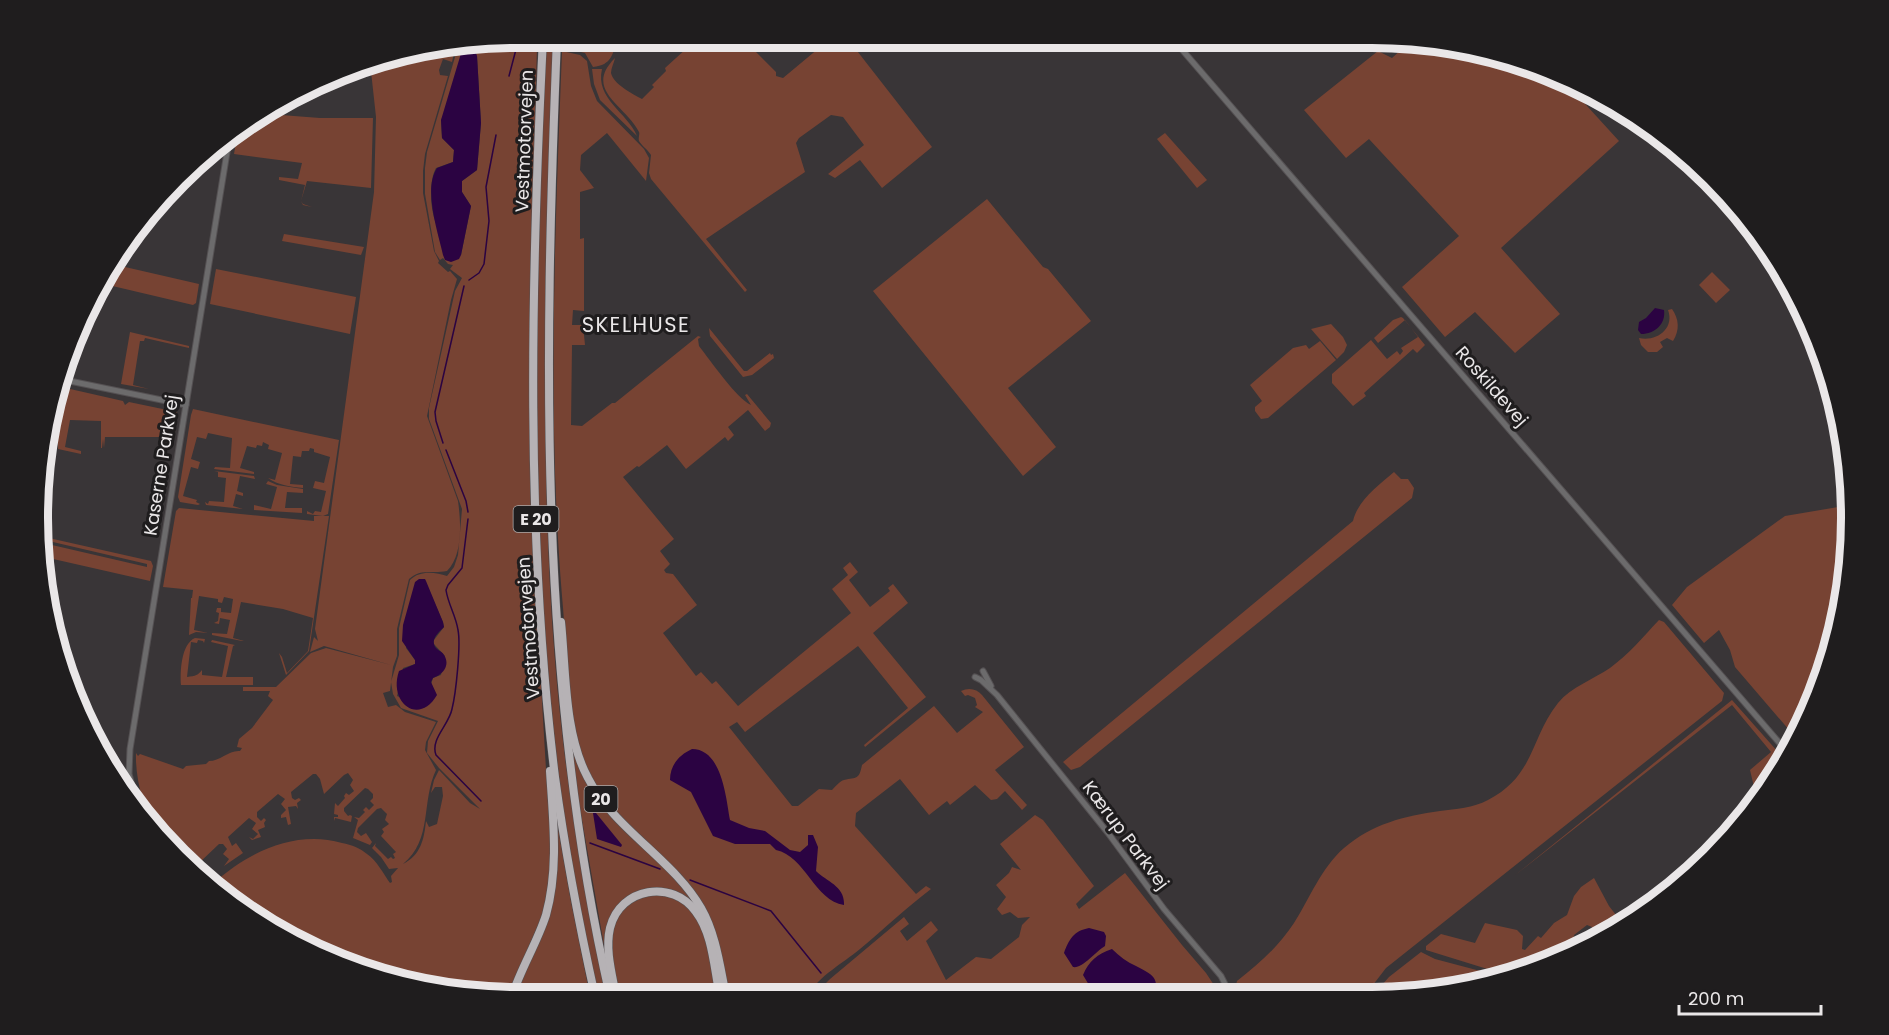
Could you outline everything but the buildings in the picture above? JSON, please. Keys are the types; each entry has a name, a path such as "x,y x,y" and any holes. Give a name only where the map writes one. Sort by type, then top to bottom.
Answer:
{"highway":[{"name":"Vestmotorvejen","path":"542,48 539,110 534,401 539,587 547,694 561,813 576,907 593,987"},
{"name":"Vestmotorvejen","path":"557,48 549,322 553,566 558,658 569,760 593,918 608,987"},
{"name":"20","path":"553,566 571,721 582,767 593,788 612,812 679,880 701,907 712,932 724,987"},
{"path":"516,987 542,925 553,876 554,840 547,694"},
{"path":"615,987 608,947 611,923 615,914 629,899 652,891 675,894 690,904 696,912 709,942 718,987"}],"street":[{"name":"Roskildevej","path":"1181,48 1782,745"},
{"name":"Kaserne Parkvej","path":"132,785 129,774 130,749 228,149"},
{"path":"69,381 186,405"},
{"name":"Kærup Parkvej","path":"983,671 997,695"},
{"name":"Kærup Parkvej","path":"975,677 997,695 1108,833 1164,909 1221,976 1226,987"}],"shaded area":[{"path":"537,48 529,359 531,516 551,854 550,877 542,916 511,987 456,983 426,978 367,962 310,939 283,924 257,908 219,879 258,853 291,841 308,839 325,840 359,848 374,860 390,883 392,882 391,876 398,868 389,869 372,848 376,843 375,846 388,859 395,858 393,854 396,852 381,836 384,832 382,829 389,824 385,820 387,814 381,808 377,809 358,828 357,832 361,836 366,833 372,842 370,845 353,838 358,820 354,817 359,818 365,812 363,810 366,807 369,810 374,805 370,801 373,794 365,788 344,808 348,816 352,816 351,822 335,818 334,821 334,817 338,817 334,814 335,803 338,806 346,793 349,795 354,791 350,785 353,780 348,773 324,794 320,779 316,774 291,792 292,798 301,800 297,803 298,809 296,806 288,807 291,824 288,825 286,817 281,818 286,810 281,804 285,799 278,794 257,812 257,817 261,821 264,818 266,820 265,827 258,830 261,837 252,840 249,837 253,839 258,834 252,829 256,823 249,818 228,837 232,846 236,843 243,853 224,866 229,859 223,854 227,849 223,844 219,844 200,862 165,827 144,801 136,763 136,753 138,756 140,754 183,769 186,766 206,764 232,752 240,751 242,748 237,747 239,739 252,728 273,700 268,696 270,691 243,691 243,687 276,687 311,653 326,648 391,665 324,646 310,652 314,637 318,641 315,629 374,192 376,117 371,72 396,64 454,52 452,62 443,59 439,70 440,75 448,76 425,154 423,193 434,251 439,261 438,263 457,279 427,416 458,501 460,535 462,509 429,419 429,408 455,291 462,278 450,269 453,265 448,264 443,258 440,260 435,252 425,194 427,152 457,52","holes":["477,56 481,123 477,170 462,181 462,192 471,206 461,255 436,223 431,190 436,168 453,162 454,150 442,138 441,120","459,540 458,555 454,567 447,576 428,573 410,580 399,628 399,655 391,681 397,656 397,629 409,579 422,572 447,571 456,556","424,579 444,627 434,640 434,644 445,656 441,675 433,678 424,708 397,696 403,668 415,664 415,660 406,648","391,682 393,694 401,708 438,721 428,741 427,753 480,809 470,803 439,770 431,793 435,787 442,787 443,796 437,824 429,827 426,821 423,840 418,851 403,864 419,844 423,832 429,794 436,770 425,750 426,742 436,722 405,712 396,705 388,707 383,693 390,691"]},
{"path":"545,48 549,48 553,49 546,355 550,584 555,661 569,787 604,987 596,987 570,855 556,748 545,629 538,463 539,213"},
{"path":"565,48 614,48 611,58 599,66 593,67 585,53"},
{"path":"687,48 737,48 740,51 743,48 752,48 776,72 776,76 783,78 819,48 855,48 932,147 882,188 860,160 835,178 828,174 864,145 843,117 831,115 799,138 796,143 805,172 706,239 747,290 745,292 651,179 649,173 651,155 639,141 639,132 633,122 610,97 605,88 603,79 606,69 615,58 611,73 615,81 642,99 666,71 665,68"},
{"path":"1402,49 1433,52 1493,64 1522,73 1577,95 1619,141 1501,248 1560,314 1515,353 1475,312 1445,337 1402,287 1459,236 1369,139 1346,158 1304,110 1378,51 1392,58"},
{"path":"475,50 481,123 477,170 462,181 462,192 471,206 461,255 459,259 451,262 445,260 443,255 431,199 431,187 437,168 453,162 454,150 442,138 441,120 462,51"},
{"path":"562,51 580,55 587,61 591,86 597,101 644,149 649,158 646,181 607,133 581,155 580,170 594,188 580,192 580,239 584,238 584,311 573,310 572,325 583,325 585,345 572,345 571,425 582,426 615,403 698,336 701,337 698,339 699,346 731,387 751,405 745,395 747,394 771,423 765,431 748,410 728,427 734,435 728,441 725,437 686,469 667,445 623,477 674,539 660,551 670,564 664,570 666,573 673,574 697,605 663,633 696,676 701,672 712,684 716,681 738,706 851,613 832,589 848,575 843,568 850,562 858,572 849,580 870,607 890,591 888,588 893,584 908,603 873,633 926,697 865,747 864,745 908,708 858,646 745,732 737,722 729,727 792,806 798,806 819,789 832,790 842,781 857,777 862,765 934,706 957,733 983,712 975,707 977,705 975,698 965,696 961,691 967,689 980,693 1024,747 995,770 1027,805 1022,810 1005,791 997,799 991,800 975,785 950,805 947,801 929,815 900,779 856,813 855,826 916,894 926,886 931,889 814,987 728,987 716,934 701,901 687,883 605,798 592,779 583,759 571,699 557,528 554,392 555,255"},
{"path":"592,69 602,69 601,80 607,97 637,136 600,100 594,84"},
{"path":"277,115 320,118 373,118 371,188 307,181 301,201 305,185 279,180 279,177 298,179 302,163 234,154 236,142"},
{"path":"1165,133 1207,180 1197,188 1157,139"},
{"path":"987,199 1091,321 1008,388 1056,447 1023,476 873,291"},
{"path":"284,234 364,247 361,255 282,241"},
{"path":"121,266 199,284 196,303 193,305 110,285"},
{"path":"216,269 356,297 350,334 210,304"},
{"path":"1712,272 1730,290 1716,303 1699,285"},
{"path":"1655,308 1664,310 1661,324 1651,332 1641,334 1638,330 1639,322"},
{"path":"1672,309 1678,325 1673,341 1667,338 1660,342 1663,347 1657,352 1648,352 1641,345 1639,338 1652,338 1663,333 1669,323 1668,310"},
{"path":"1401,317 1405,320 1378,343 1374,338 1393,320"},
{"path":"1331,324 1347,345 1337,359 1311,329"},
{"path":"1411,327 1425,345 1417,353 1413,349 1364,393 1366,396 1353,406 1332,383 1332,374 1371,340 1387,359 1397,351 1400,355 1403,351 1401,348 1418,337"},
{"path":"709,328 744,371 770,353 774,358 752,375 743,377 710,336"},
{"path":"130,332 189,346 189,348 145,338 144,341 140,341 133,385 149,389 121,384"},
{"path":"1320,341 1336,360 1268,418 1261,419 1255,407 1262,401 1250,385 1293,348 1306,345 1309,349"},
{"path":"66,388 123,401 125,405 129,402 177,412 173,439 167,437 105,437 104,448 103,439 101,448 101,421 70,420 65,447 81,451 81,454 58,449 58,422"},
{"path":"193,409 339,440 328,514 323,516 307,514 307,511 313,514 315,511 321,512 326,491 313,488 315,481 324,483 330,457 314,452 314,449 310,448 309,451 302,451 301,457 293,456 290,484 303,485 303,488 289,486 268,478 275,480 282,453 268,449 269,445 263,442 262,446 257,445 256,448 247,446 240,468 254,472 254,474 214,469 215,467 230,468 232,438 208,433 206,439 197,437 191,459 200,462 198,469 191,467 183,496 197,500 196,502 200,504 180,502 178,497"},
{"path":"214,471 254,476 255,479 240,476 237,491 243,493 243,496 236,494 233,506 243,509 206,505 205,502 208,504 209,501 224,502 226,478 218,477 218,472"},
{"path":"1394,472 1401,479 1408,479 1414,488 1412,498 1080,767 1071,770 1063,762 1353,521 1364,500"},
{"path":"268,481 277,485 303,489 303,493 287,492 285,508 302,508 302,513 254,510 254,505 271,509 277,487 266,484"},
{"path":"1841,507 1840,548 1832,609 1816,668 1790,731 1735,667 1730,650 1719,630 1704,643 1672,605 1687,587 1785,516"},
{"path":"179,508 314,521 314,516 329,516 309,651 286,675 279,653 287,673 308,651 313,618 283,609 241,602 233,638 244,641 242,641 212,635 212,633 227,634 230,620 220,618 219,624 214,623 218,621 217,608 221,608 221,612 231,613 233,599 224,597 222,603 218,602 218,599 199,596 194,630 208,633 196,632 189,635 193,590 163,587 176,511"},
{"path":"49,538 151,561 153,566 150,581 50,558 49,544 147,567 147,564 49,541"},
{"path":"425,579 443,622 444,627 434,642 436,648 446,659 446,666 431,682 437,695 430,704 422,709 414,709 407,707 401,701 397,682 399,671 415,664 415,660 402,641 403,625 415,582"},
{"path":"1659,620 1664,622 1724,693 1722,701 1386,968 1371,987 1236,987 1237,981 1282,939 1294,923 1322,874 1344,848 1366,833 1389,822 1476,805 1503,790 1515,780 1523,768 1549,716 1563,697 1617,663"},
{"path":"195,638 205,639 204,643 198,640 197,643 191,642 187,677 196,675 202,670 202,675 222,677 228,646 211,642 212,640 235,645 226,677 253,677 253,685 181,685 184,652 190,641"},
{"path":"1732,700 1778,752 1755,788 1750,770 1771,752 1732,705 1514,876"},
{"path":"571,738 587,782 692,897 709,937 692,904 652,889 622,905 610,917 606,931 608,968 579,803"},
{"path":"692,749 702,751 716,766 721,776 730,820 749,828 765,831 790,850 800,852 808,845 808,835 813,835 818,847 816,871 842,893 844,905 825,896 795,861 770,844 735,844 713,836 691,792 670,780 676,761"},
{"path":"593,813 596,813 622,845 621,847 597,839"},
{"path":"1035,815 1043,820 1094,886 1076,904 1079,909 1125,873 1215,987 822,987 904,917 909,924 900,931 907,941 931,921 938,930 926,941 946,980 976,957 991,959 1019,937 1022,925 1030,917 1018,918 1010,912 1002,915 997,909 1006,897 996,885 1012,867 1021,870 1000,844"},
{"path":"556,817 588,987 518,987 547,918"},
{"path":"1594,878 1617,917 1589,933 1592,927 1587,925 1574,935 1573,941 1551,951 1493,971 1426,950 1426,946 1441,934 1475,943 1485,923 1517,930 1523,936 1522,949 1525,950 1538,936 1541,938 1554,923 1567,915 1574,896 1581,887"},
{"path":"658,895 670,897 677,899 687,907 695,917 706,942 715,987 618,987 612,947 613,931 617,918 626,907 639,899"},
{"path":"1089,928 1104,932 1105,946 1084,963 1073,967 1064,953 1066,948 1075,934"},
{"path":"1112,949 1126,961 1152,976 1156,987 1090,987 1083,975 1091,962 1102,953"},
{"path":"1421,952 1435,959 1486,973 1433,983 1380,987 1389,977"}],"waterway":[{"path":"509,76 516,48"},
{"path":"469,280 479,273 484,264 489,221 486,187 496,135"},
{"path":"443,443 435,412 464,286"},
{"path":"446,450 468,512"},
{"path":"468,519 462,568 446,590 459,637 455,692 450,715 435,749 436,755 481,801"},
{"path":"590,843 660,869"},
{"path":"690,880 771,911 821,973"}],"district":[{"name":"SKELHUSE","path":"636,324"}]}
